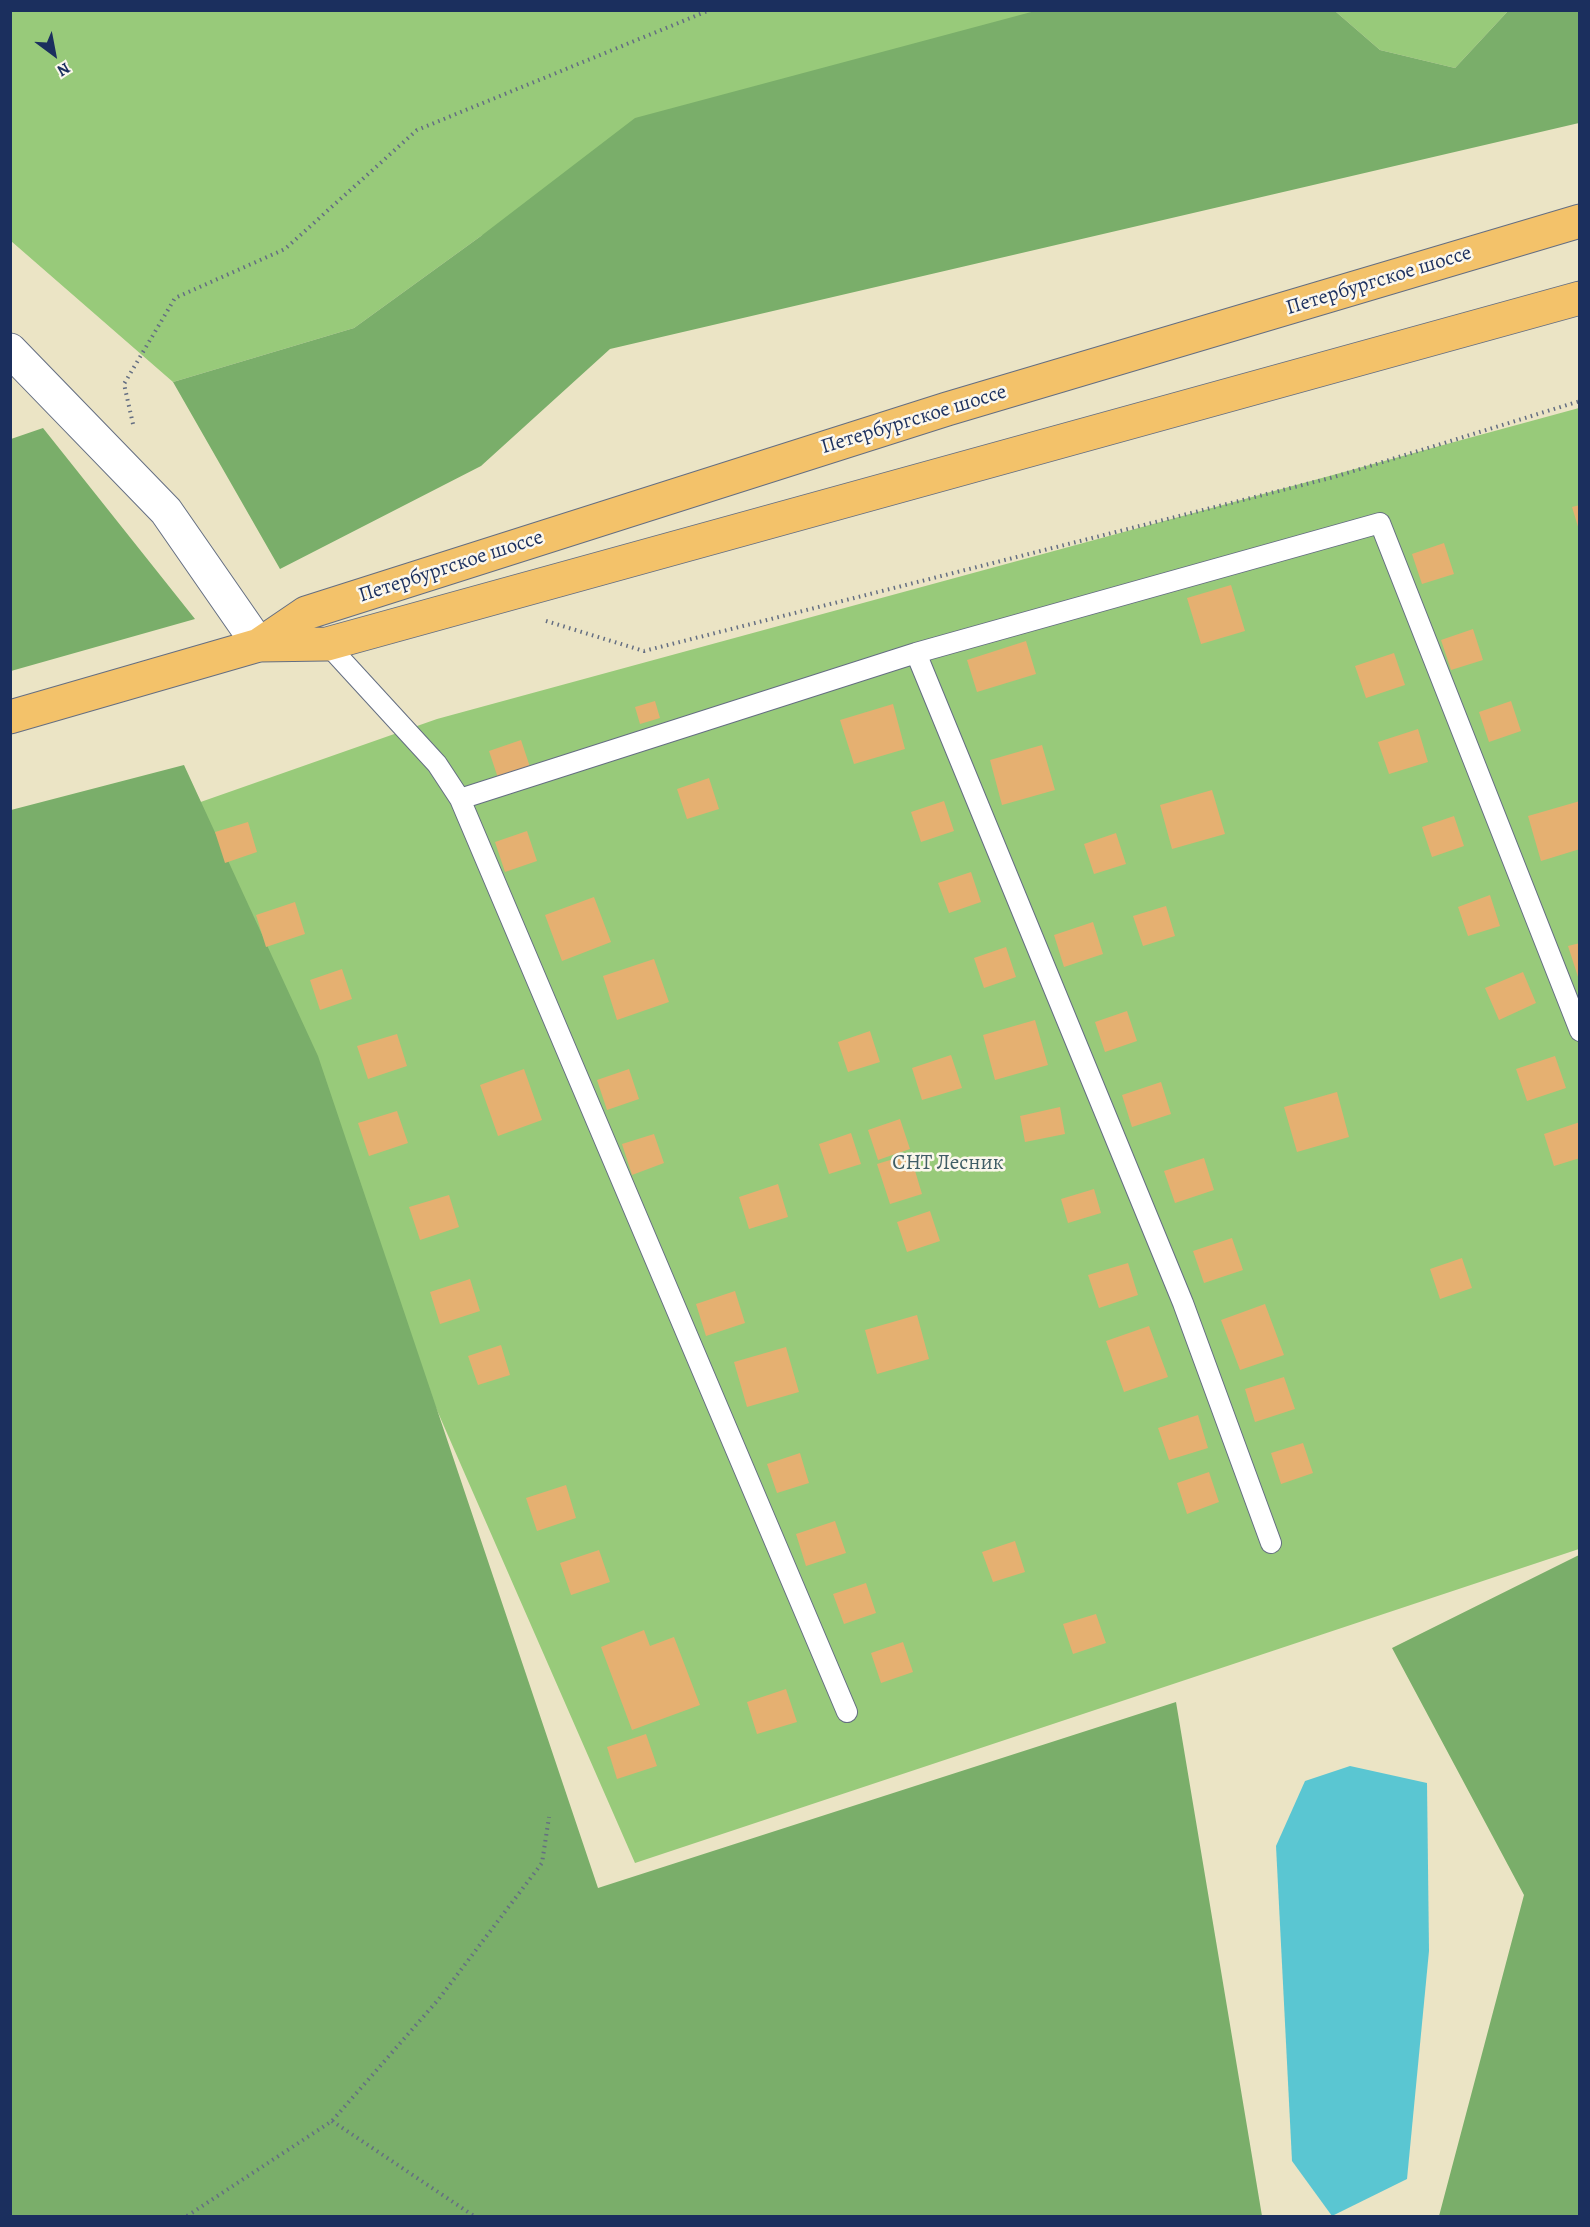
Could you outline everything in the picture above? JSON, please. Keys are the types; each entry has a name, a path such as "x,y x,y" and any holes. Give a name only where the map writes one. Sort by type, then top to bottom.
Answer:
{"main road":[{"name":"Петербургское шоссе","path":"259,645 306,613 947,409 1580,221"},
{"name":"Петербургское шоссе","path":"10,717 259,645 327,644 1580,298"}],"street":[{"path":"10,350 166,511 259,645"}],"lane":[{"path":"460,799 916,653 1380,522 1580,1031"},
{"path":"327,644 436,764 460,799 847,1712"},
{"path":"916,653 1183,1303 1271,1543"}],"path":[{"path":"134,429 124,384 176,298 285,249 417,130 710,10"},
{"path":"546,621 644,651 1334,477 1580,401"},
{"path":"187,2217 332,2121 438,2000 542,1863 549,1817"},
{"path":"332,2121 474,2217"}],"green space":[{"path":"11,11 1035,11 481,236 354,328 173,382 11,241"},
{"path":"1035,11 1335,11 1380,50 1455,68 1508,11 1579,11 1579,123 610,349 481,466 280,569 173,382 354,328 481,236 635,118"},
{"path":"1335,11 1508,11 1455,68 1380,50"},
{"name":"СНТ Лесник","path":"1579,408 1579,1549 635,1863 175,811 437,719"},
{"path":"43,428 195,619 11,671 11,439"},
{"path":"184,765 318,1056 598,1888 1176,1702 1262,2216 11,2216 11,810"},
{"path":"1579,1555 1579,2216 1439,2216 1524,1895 1392,1648"}],"water":[{"path":"1350,1766 1427,1783 1429,1951 1407,2179 1332,2216 1292,2161 1276,1846 1305,1781"}],"building":[{"path":"1580,505 1580,530 1579,530 1572,507"},
{"path":"1444,543 1454,574 1422,584 1412,554"},
{"path":"1231,585 1245,631 1201,644 1187,598"},
{"path":"1473,629 1483,660 1451,670 1441,640"},
{"path":"1026,641 1036,674 977,692 967,660"},
{"path":"1394,653 1405,685 1366,698 1355,666"},
{"path":"655,701 660,718 640,724 635,707"},
{"path":"1511,701 1521,731 1489,742 1479,712"},
{"path":"893,704 905,749 854,764 840,720"},
{"path":"1418,729 1428,762 1389,774 1378,742"},
{"path":"521,740 531,770 499,781 489,751"},
{"path":"1042,745 1055,790 1002,805 990,760"},
{"path":"709,778 719,809 687,819 677,789"},
{"path":"1212,790 1225,834 1172,849 1160,805"},
{"path":"944,801 954,831 921,842 911,812"},
{"path":"1580,801 1580,849 1541,861 1528,816"},
{"path":"1454,816 1464,846 1432,857 1422,827"},
{"path":"248,822 257,852 225,863 215,832"},
{"path":"527,831 537,861 505,872 495,842"},
{"path":"1116,833 1126,864 1094,874 1084,844"},
{"path":"971,872 981,902 949,913 938,883"},
{"path":"1490,895 1500,926 1468,936 1458,907"},
{"path":"594,897 611,942 562,961 545,915"},
{"path":"295,902 305,934 266,947 256,915"},
{"path":"1166,906 1175,936 1143,946 1133,916"},
{"path":"1093,922 1103,954 1064,967 1054,935"},
{"path":"1580,943 1580,980 1579,980 1568,946"},
{"path":"1006,947 1016,977 984,988 974,958"},
{"path":"654,959 669,1002 617,1020 603,976"},
{"path":"342,969 352,999 320,1010 310,980"},
{"path":"1523,972 1536,1003 1499,1020 1485,988"},
{"path":"1127,1011 1137,1041 1105,1052 1095,1022"},
{"path":"1035,1020 1048,1065 995,1080 983,1035"},
{"path":"870,1031 880,1062 848,1072 838,1042"},
{"path":"397,1034 407,1066 368,1079 357,1046"},
{"path":"951,1055 962,1088 922,1100 912,1068"},
{"path":"1555,1056 1566,1088 1527,1101 1516,1069"},
{"path":"524,1069 542,1120 498,1136 480,1085"},
{"path":"629,1069 639,1099 607,1110 597,1080"},
{"path":"1161,1082 1171,1114 1132,1127 1122,1095"},
{"path":"1337,1092 1349,1137 1297,1152 1284,1107"},
{"path":"1060,1107 1065,1134 1025,1142 1020,1116"},
{"path":"397,1111 408,1143 369,1156 358,1123"},
{"path":"900,1119 910,1149 878,1160 868,1130"},
{"path":"1580,1122 1580,1158 1554,1166 1544,1134"},
{"path":"851,1133 861,1164 829,1174 819,1144"},
{"path":"654,1134 664,1163 632,1175 622,1144"},
{"path":"910,1154 922,1194 890,1204 877,1164"},
{"path":"1204,1158 1214,1190 1175,1203 1164,1171"},
{"path":"778,1184 788,1217 749,1229 739,1197"},
{"path":"1094,1189 1101,1213 1068,1223 1061,1199"},
{"path":"449,1195 459,1227 420,1240 409,1207"},
{"path":"930,1211 940,1241 907,1252 897,1222"},
{"path":"1232,1238 1243,1270 1204,1283 1193,1251"},
{"path":"1462,1258 1472,1288 1440,1299 1430,1269"},
{"path":"1128,1263 1138,1295 1099,1308 1088,1275"},
{"path":"470,1279 480,1311 440,1324 430,1292"},
{"path":"735,1291 745,1323 706,1336 696,1304"},
{"path":"1265,1304 1284,1355 1240,1370 1221,1320"},
{"path":"917,1315 929,1359 877,1374 865,1330"},
{"path":"1149,1326 1168,1377 1124,1392 1106,1341"},
{"path":"501,1345 510,1375 478,1385 468,1356"},
{"path":"786,1347 799,1392 747,1407 734,1362"},
{"path":"1284,1377 1295,1409 1255,1422 1245,1389"},
{"path":"1198,1415 1208,1448 1169,1460 1158,1428"},
{"path":"1303,1443 1313,1473 1281,1484 1271,1453"},
{"path":"800,1453 809,1483 777,1493 767,1464"},
{"path":"1209,1472 1219,1502 1187,1514 1177,1483"},
{"path":"566,1485 576,1518 537,1531 526,1498"},
{"path":"835,1521 846,1553 806,1566 796,1534"},
{"path":"1015,1541 1025,1572 993,1582 982,1552"},
{"path":"599,1550 610,1582 571,1595 560,1563"},
{"path":"866,1583 876,1613 844,1624 833,1594"},
{"path":"1096,1614 1106,1643 1073,1654 1063,1624"},
{"path":"644,1630 650,1646 674,1637 700,1705 632,1730 601,1647"},
{"path":"903,1642 913,1672 881,1683 871,1653"},
{"path":"786,1689 797,1722 757,1734 747,1702"},
{"path":"646,1734 657,1766 617,1779 607,1747"}]}
